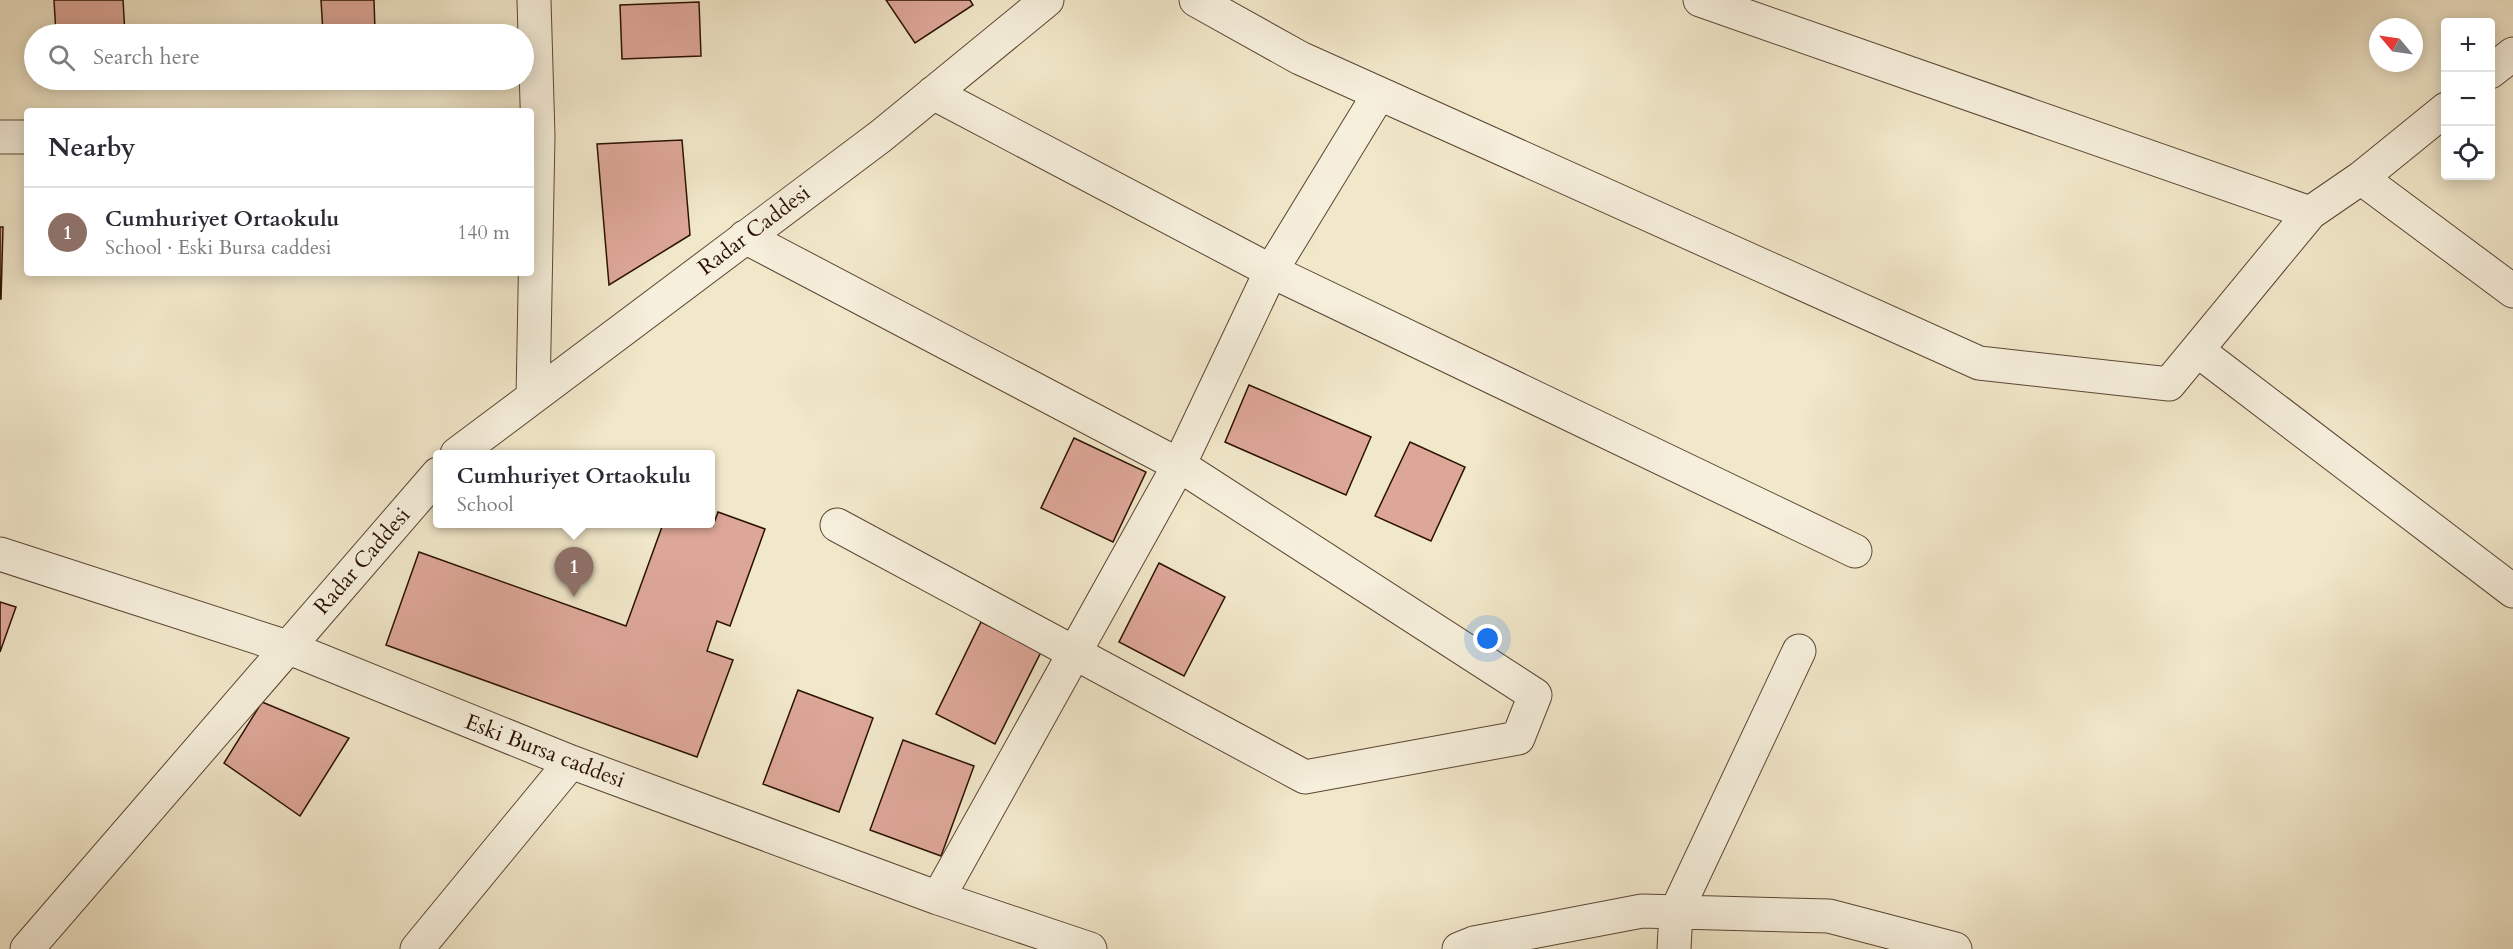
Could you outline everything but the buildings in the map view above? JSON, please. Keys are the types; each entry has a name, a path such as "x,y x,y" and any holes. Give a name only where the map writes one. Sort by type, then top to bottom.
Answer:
{"street":[{"path":"534,0 534,136"},
{"name":"Radar Caddesi","path":"462,450 881,136 1047,0"},
{"path":"1196,0 1300,58 1979,363 2169,384 2310,213 2361,178 2441,112"},
{"path":"1700,0 2310,213"},
{"path":"2495,68 2513,54"},
{"path":"933,93 1271,271 1855,551"},
{"path":"938,898 1179,465 1271,271 1379,93"},
{"path":"0,137 24,137"},
{"path":"2361,178 2513,291"},
{"path":"745,237 1179,465 1535,695 1518,738 1305,777 837,525"},
{"path":"533,276 533,397"},
{"path":"2197,350 2513,591"},
{"name":"Radar Caddesi","path":"27,949 433,480"},
{"name":"Eski Bursa caddesi","path":"0,554 287,647 571,762 938,898 1090,949"},
{"path":"1674,949 1676,912 1799,651"},
{"path":"417,949 571,762"},
{"path":"1459,949 1474,943 1642,911 1829,916 1955,949"}],"place":[{"name":"Cumhuriyet Ortaokulu","path":"574,597"}]}
